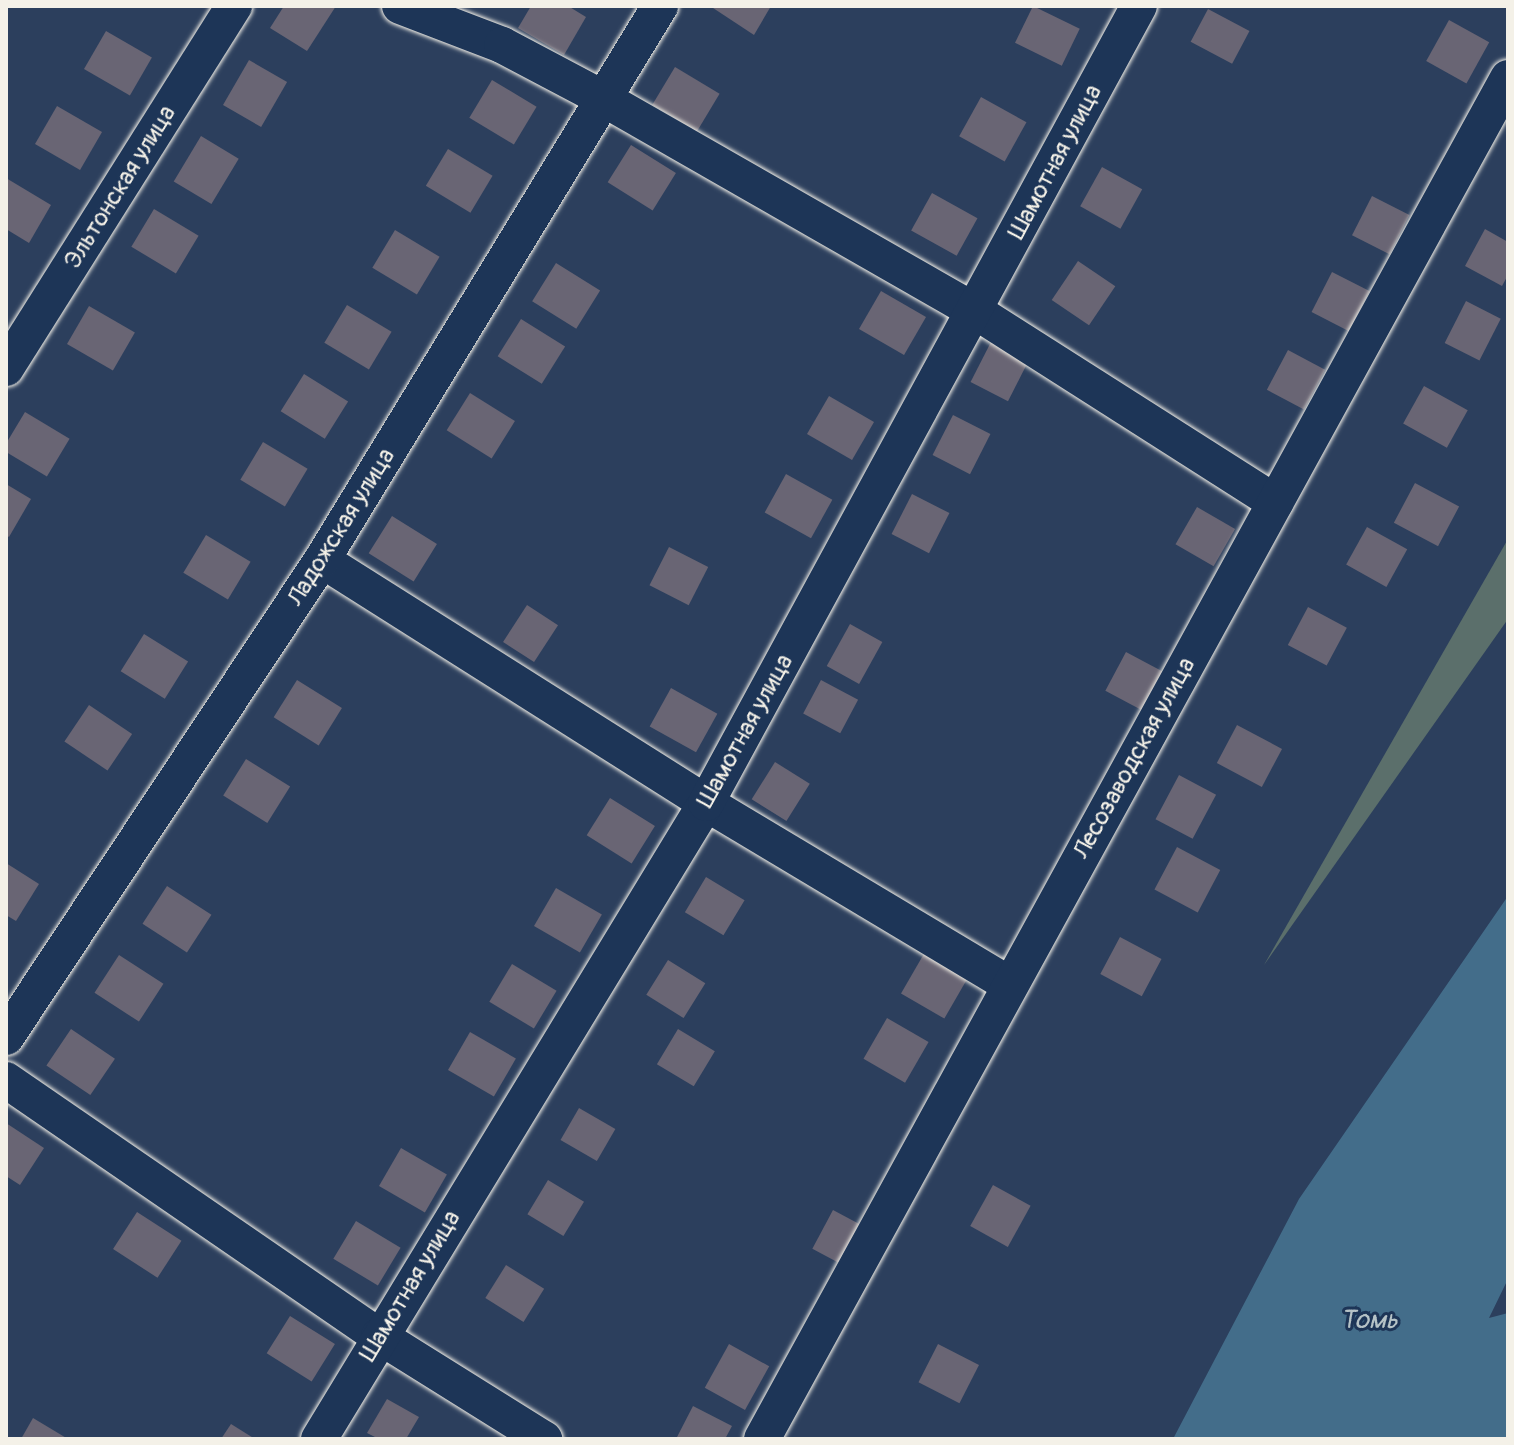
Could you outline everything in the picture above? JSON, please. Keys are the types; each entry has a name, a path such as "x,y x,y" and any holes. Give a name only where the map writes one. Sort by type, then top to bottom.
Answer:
{"street":[{"name":"Эльтонская улица","path":"6,368 234,6"},
{"path":"400,6 502,45 606,100 975,311 1275,502"},
{"name":"Ладожская улица","path":"6,1037 322,560 606,100 660,6"},
{"name":"Шамотная улица","path":"319,1439 706,803 1139,6"},
{"name":"Лесозаводская улица","path":"762,1439 1508,78"},
{"path":"322,560 706,803 1010,985"},
{"path":"6,1080 379,1336 544,1439"}],"green space":[{"path":"1508,539 1508,619 1264,965"}],"water":[{"name":"Томь","path":"1508,896 1508,1279 1489,1318 1508,1313 1508,1439 1173,1439 1299,1199"}],"building":[{"path":"284,6 336,6 307,51 270,28"},
{"path":"531,6 568,6 586,17 564,55 518,28"},
{"path":"710,6 771,6 754,35"},
{"path":"1033,6 1080,29 1062,66 1015,43"},
{"path":"1208,9 1249,31 1232,64 1191,42"},
{"path":"1449,20 1489,42 1466,83 1426,61"},
{"path":"106,31 152,57 130,96 84,69"},
{"path":"249,60 287,82 261,127 223,105"},
{"path":"675,67 720,94 697,131 652,105"},
{"path":"492,80 537,107 514,144 469,118"},
{"path":"981,97 1026,122 1005,162 959,136"},
{"path":"57,106 102,132 80,170 35,144"},
{"path":"201,136 239,159 211,204 174,181"},
{"path":"631,145 676,173 653,210 608,182"},
{"path":"448,149 493,176 470,213 426,186"},
{"path":"1102,167 1142,189 1120,229 1080,206"},
{"path":"6,178 51,205 29,243 6,229"},
{"path":"932,193 977,218 957,256 911,231"},
{"path":"1372,196 1409,215 1389,254 1352,235"},
{"path":"154,209 199,236 176,273 131,247"},
{"path":"1485,229 1508,242 1508,275 1502,286 1465,266"},
{"path":"395,230 440,257 417,294 372,268"},
{"path":"1078,261 1115,286 1089,325 1052,300"},
{"path":"556,263 600,291 576,329 532,301"},
{"path":"1332,272 1369,291 1349,331 1312,312"},
{"path":"881,291 926,317 904,355 859,329"},
{"path":"1466,301 1501,319 1479,361 1445,343"},
{"path":"347,305 392,332 369,369 324,343"},
{"path":"89,306 135,332 113,371 67,344"},
{"path":"521,319 565,347 542,384 498,356"},
{"path":"991,342 1028,361 1008,401 971,382"},
{"path":"1288,350 1325,370 1304,409 1267,390"},
{"path":"304,374 348,402 325,439 281,411"},
{"path":"1424,386 1468,410 1447,448 1403,424"},
{"path":"470,393 515,421 492,458 447,430"},
{"path":"829,396 874,422 852,460 807,434"},
{"path":"25,412 70,439 47,476 6,452 6,444"},
{"path":"953,415 990,434 970,474 933,455"},
{"path":"263,442 308,469 285,506 240,480"},
{"path":"786,474 832,500 811,538 765,512"},
{"path":"1415,483 1459,506 1438,546 1394,523"},
{"path":"6,484 31,499 9,537 6,535"},
{"path":"912,494 949,513 929,553 892,534"},
{"path":"1197,507 1235,529 1214,566 1176,544"},
{"path":"392,516 437,544 414,581 369,553"},
{"path":"1367,527 1407,549 1386,587 1346,565"},
{"path":"206,535 251,562 228,599 183,573"},
{"path":"669,547 708,567 689,605 649,585"},
{"path":"527,605 558,625 534,662 503,642"},
{"path":"1308,607 1347,628 1327,666 1288,645"},
{"path":"850,624 882,642 859,684 827,666"},
{"path":"144,634 188,662 165,699 121,671"},
{"path":"1126,652 1163,672 1142,711 1105,691"},
{"path":"297,680 342,708 319,745 274,717"},
{"path":"821,680 858,700 840,733 803,714"},
{"path":"671,688 717,714 696,752 650,726"},
{"path":"89,705 132,734 108,771 64,741"},
{"path":"1237,725 1282,749 1262,787 1217,763"},
{"path":"246,759 290,787 267,823 223,795"},
{"path":"775,762 810,784 786,821 752,799"},
{"path":"1179,775 1216,795 1193,839 1156,819"},
{"path":"610,798 655,826 632,863 587,835"},
{"path":"1177,847 1220,870 1198,912 1154,889"},
{"path":"6,863 39,884 16,921 6,915"},
{"path":"706,877 745,900 723,935 685,912"},
{"path":"167,886 211,915 187,953 142,924"},
{"path":"556,888 602,914 580,953 534,926"},
{"path":"1120,937 1161,959 1142,996 1100,974"},
{"path":"925,952 968,977 944,1019 901,994"},
{"path":"119,955 163,984 139,1022 94,993"},
{"path":"668,960 705,983 684,1018 646,995"},
{"path":"512,964 557,991 534,1028 489,1002"},
{"path":"887,1018 929,1042 905,1083 864,1059"},
{"path":"71,1029 115,1059 90,1095 46,1065"},
{"path":"678,1029 715,1051 694,1086 657,1064"},
{"path":"470,1032 516,1058 494,1097 448,1070"},
{"path":"579,1108 615,1129 597,1161 560,1140"},
{"path":"6,1123 44,1148 20,1185 6,1176"},
{"path":"401,1148 447,1174 425,1213 379,1186"},
{"path":"548,1180 584,1202 563,1236 527,1214"},
{"path":"993,1185 1031,1206 1008,1247 970,1226"},
{"path":"833,1210 870,1230 849,1269 812,1249"},
{"path":"137,1212 181,1241 157,1278 113,1249"},
{"path":"356,1221 401,1248 378,1285 333,1259"},
{"path":"506,1265 544,1289 523,1322 485,1298"},
{"path":"290,1316 335,1344 312,1381 267,1353"},
{"path":"729,1344 769,1366 745,1410 705,1388"},
{"path":"938,1344 979,1365 959,1403 918,1382"},
{"path":"387,1399 419,1417 406,1439 379,1439 367,1433"},
{"path":"693,1406 732,1426 725,1439 676,1439"},
{"path":"33,1418 68,1439 21,1439"},
{"path":"231,1424 255,1439 221,1439"}]}
